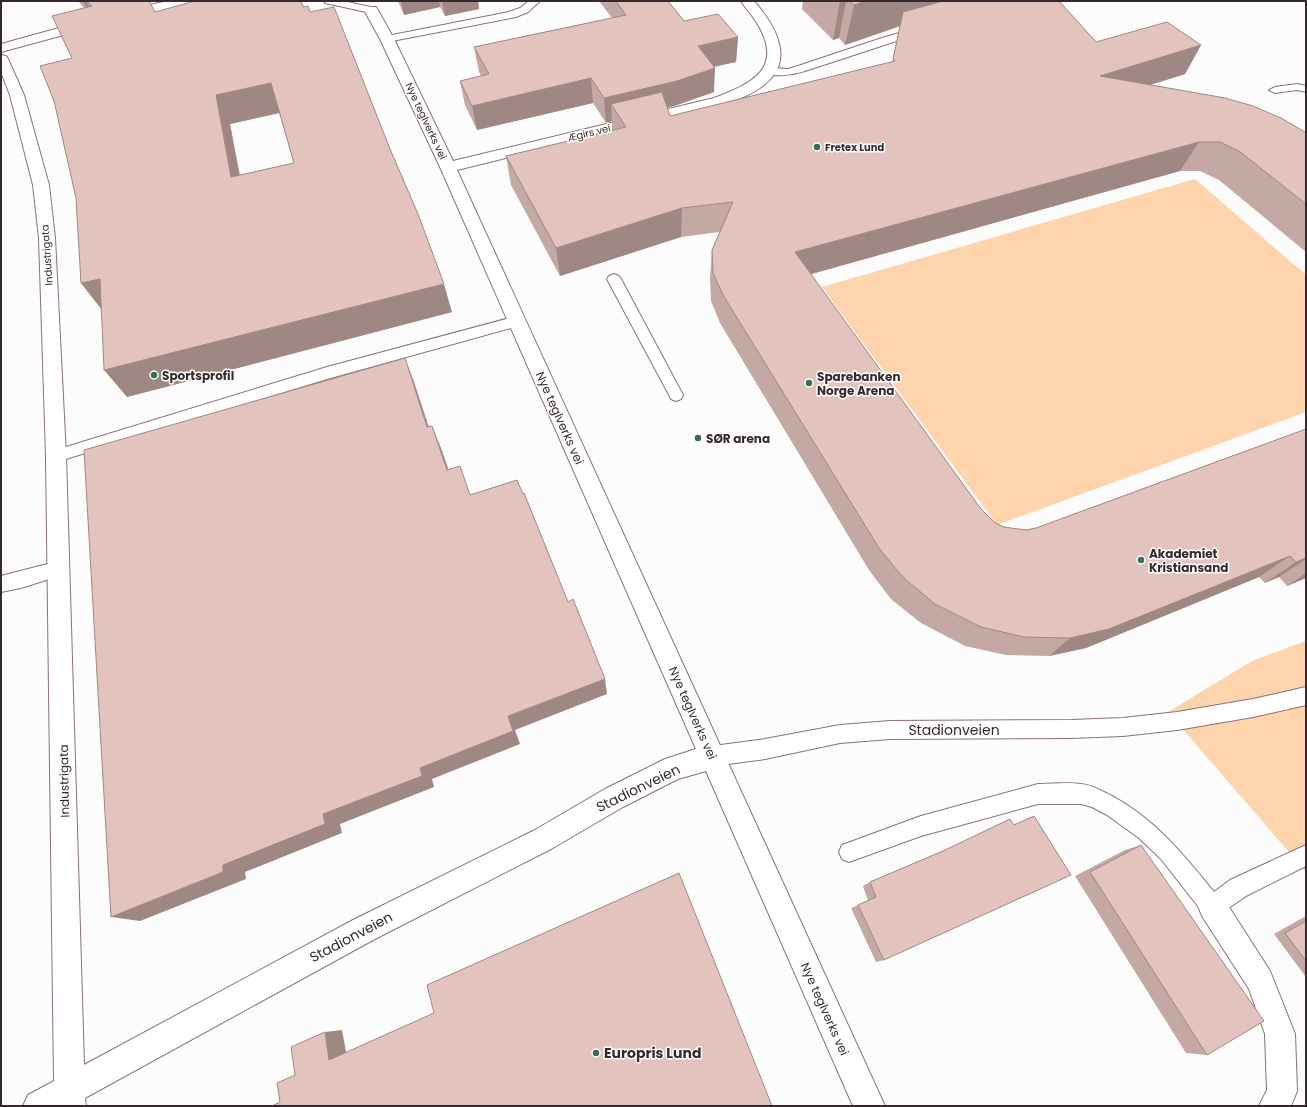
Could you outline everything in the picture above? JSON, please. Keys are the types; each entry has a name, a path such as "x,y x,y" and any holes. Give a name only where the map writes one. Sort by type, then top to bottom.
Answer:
{"street":[{"path":"114,17 186,1"},
{"path":"747,1 761,16 772,38 773,58 769,72"},
{"name":"Nye teglverks vei","path":"371,10 387,39 448,167 713,756 868,1106"},
{"path":"1,48 99,21"},
{"name":"Industrigata","path":"1,59 17,95 40,185 47,238 56,456 70,1098"},
{"name":"Ægirs vei","path":"448,167 719,101 744,91 769,72"},
{"name":"Stadionveien","path":"39,1106 70,1098 363,930 542,840 614,798 674,768 713,756"},
{"path":"1212,906 1260,981 1280,1034 1282,1091 1275,1106"}],"lane":[{"path":"329,1 371,10"},
{"path":"387,39 512,15 524,10 535,1"},
{"path":"769,72 788,72 818,65 886,40 927,28"},
{"path":"1278,89 1297,87 1306,89"},
{"path":"614,278 676,395"},
{"path":"56,456 294,383 517,321"},
{"path":"1,584 59,569"},
{"name":"Stadionveien","path":"713,756 765,749 840,734 883,731 1123,727 1185,720 1253,708 1306,696"},
{"path":"849,852 921,826 1038,794 1081,794 1095,798 1114,808 1146,831 1168,852 1212,906 1238,888 1306,855"}],"shaded area":[{"path":"1195,179 1306,275 1306,412 997,525 822,287"},
{"path":"1306,641 1306,872 1168,712 1252,661"}],"building":[{"path":"87,1 149,1 155,12 195,1 301,1 303,7 308,6 310,12 334,7 390,149 418,214 444,284 104,370 100,279 81,283 76,198 54,101 40,66 72,58 52,16 92,6","holes":["271,83 294,163 231,177 216,95"]},
{"path":"616,1 668,1 684,21 718,14 738,37 698,46 715,68 677,81 604,98 591,78 472,106 460,81 489,74 474,47 626,15"},
{"path":"850,1 865,1 854,5"},
{"path":"943,1 1059,1 1096,42 1167,22 1201,45 1100,76 1225,98 1253,106 1281,118 1305,132 1306,204 1239,151 1220,142 1199,142 795,252 981,509 995,523 1004,527 1026,530 1036,528 1306,429 1306,558 1296,562 1290,556 1109,629 1070,638 1024,637 981,627 935,604 905,579 879,548 723,295 713,273 712,250 733,202 682,208 556,248 506,156 626,127 611,104 662,92 670,116 895,61 893,59 903,12"},
{"path":"405,358 427,427 432,426 447,470 460,466 470,495 517,480 523,494 524,493 568,602 573,599 605,679 508,716 513,731 420,768 422,776 323,814 325,824 223,865 223,872 111,917 84,450"},
{"path":"1034,816 1071,875 884,960 858,905 876,897 870,882 943,851 1010,819 1014,825"},
{"path":"1141,845 1264,1021 1207,1055 1090,872"},
{"path":"679,873 772,1106 272,1106 280,1102 277,1083 295,1075 291,1047 325,1032 329,1060 434,1013 427,985"},
{"path":"1306,921 1306,961 1285,933"}],"place":[{"name":"Fretex Lund","path":"817,147"},
{"name":"Sportsprofil","path":"154,375"},
{"name":"Sparebanken Norge Arena","path":"809,383"},
{"name":"SØR arena","path":"698,438"},
{"name":"Akademiet Kristiansand","path":"1141,560"},
{"name":"Europris Lund","path":"596,1053"}]}
